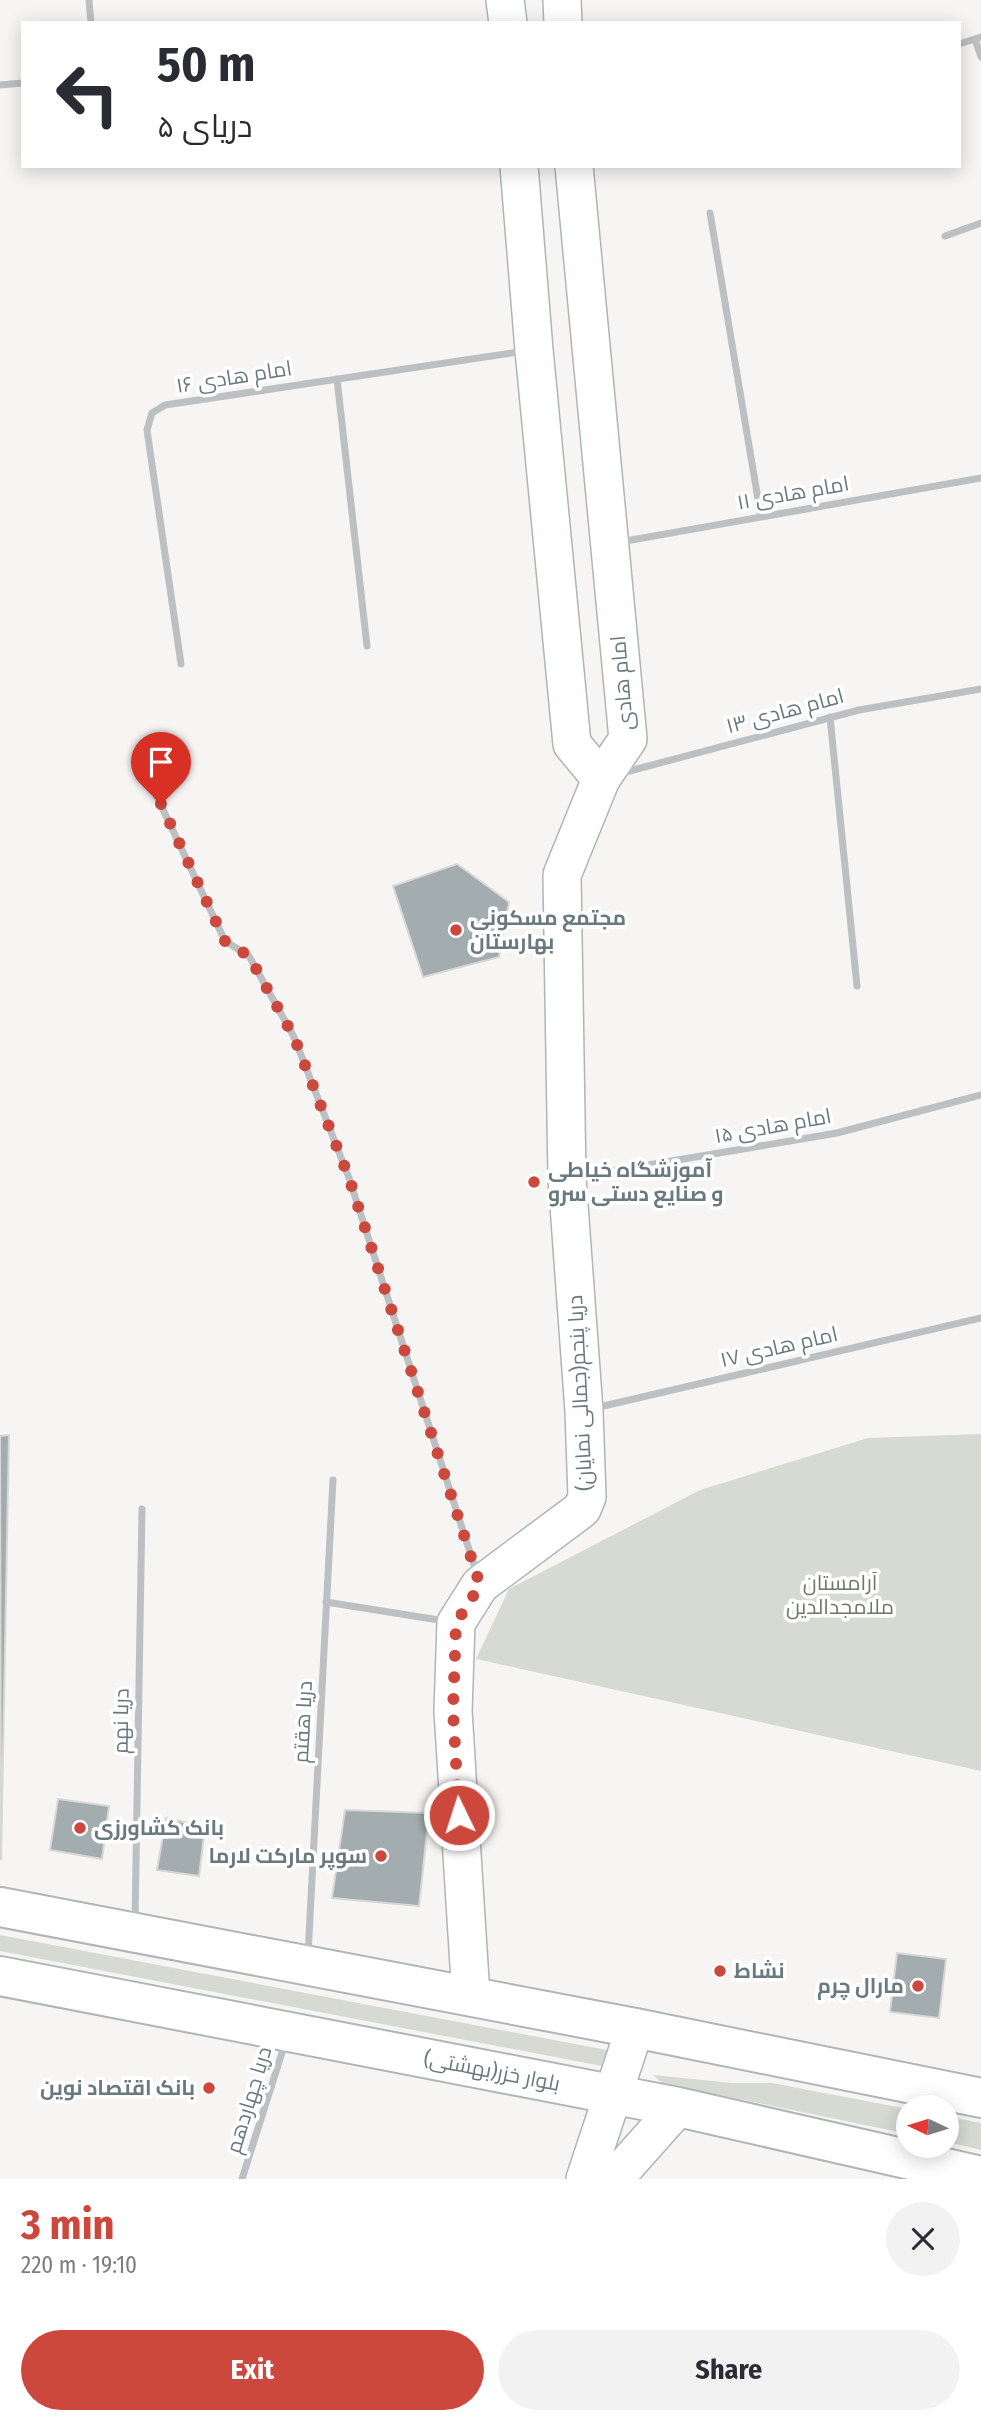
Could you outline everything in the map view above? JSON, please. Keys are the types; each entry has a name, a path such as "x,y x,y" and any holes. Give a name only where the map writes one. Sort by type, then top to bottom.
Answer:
{"main road":[{"path":"505,0 508,21"},
{"path":"562,0 564,21"},
{"path":"519,168 572,744 601,779"},
{"name":"امام هادی","path":"574,168 628,739 601,779"},
{"name":"دریا پنجم(جمالی نمایان)","path":"456,1623 480,1585 582,1509 587,1497 584,1411 567,1178 562,875 601,779"},
{"path":"456,1623 453,1711 471,1997"},
{"path":"0,1907 635,2028 981,2098"},
{"name":"بلوار خزر(بهشتی)","path":"0,1976 678,2107 981,2176"},
{"path":"585,2179 635,2028"},
{"path":"614,2179 678,2107"}],"street":[{"path":"89,0 91,21"},
{"path":"961,43 978,38 981,57"},
{"path":"0,85 21,83"},
{"path":"710,213 761,517"},
{"path":"945,236 981,223"},
{"name":"امام هادی ۱۶","path":"181,664 147,430 152,413 165,405 534,349"},
{"path":"337,379 367,646"},
{"name":"امام هادی ١۱","path":"611,544 981,478"},
{"name":"امام هادی ١٣","path":"601,779 859,710 981,689"},
{"path":"830,717 856,986"},
{"path":"150,782 225,941 249,956 294,1037 349,1178 480,1585"},
{"name":"امام هادی ۱۵","path":"567,1178 838,1133 981,1094"},
{"name":"امام هادی ۱۷","path":"584,1411 981,1318"},
{"name":"دریا هقتم","path":"308,1966 333,1480"},
{"name":"دریا نهم","path":"135,1933 142,1509"},
{"path":"326,1602 456,1623"},
{"name":"دریا چهاردهم","path":"242,2179 289,2032"}],"green space":[{"name":"آرامستان ملامجدالدین","path":"981,1434 981,1771 476,1659 509,1589 700,1490 868,1438"},
{"path":"0,1935 612,2051 607,2067 0,1951"},
{"path":"653,2075 733,2083 772,2083 896,2107 896,2132 662,2083"},
{"path":"959,2118 981,2123 981,2150 959,2145"}],"building":[{"name":"مجتمع مسکونی بهارستان","path":"457,864 509,902 499,957 423,977 393,886"},
{"path":"9,1435 1,1860 0,1436"},
{"name":"بانک کشاورزی","path":"58,1799 109,1806 102,1859 50,1850"},
{"name":"سوپر مارکت لارما","path":"345,1810 429,1813 419,1906 332,1898"},
{"path":"166,1818 205,1827 199,1876 157,1870"},
{"name":"مارال چرم","path":"897,1953 946,1959 939,2018 890,2012"}],"place":[{"name":"مجتمع مسکونی بهارستان","path":"456,930"},
{"name":"آموزشگاه خیاطی و صنایع دستی سرو","path":"534,1182"},
{"name":"بانک کشاورزی","path":"80,1828"},
{"name":"سوپر مارکت لارما","path":"381,1856"},
{"name":"نشاط","path":"720,1971"},
{"name":"مارال چرم","path":"918,1986"},
{"name":"بانک اقتصاد نوین","path":"209,2088"}],"route":[{"path":"161,804 225,941 249,956 294,1037 349,1178 480,1585 456,1623 453,1711 459,1815"}]}
